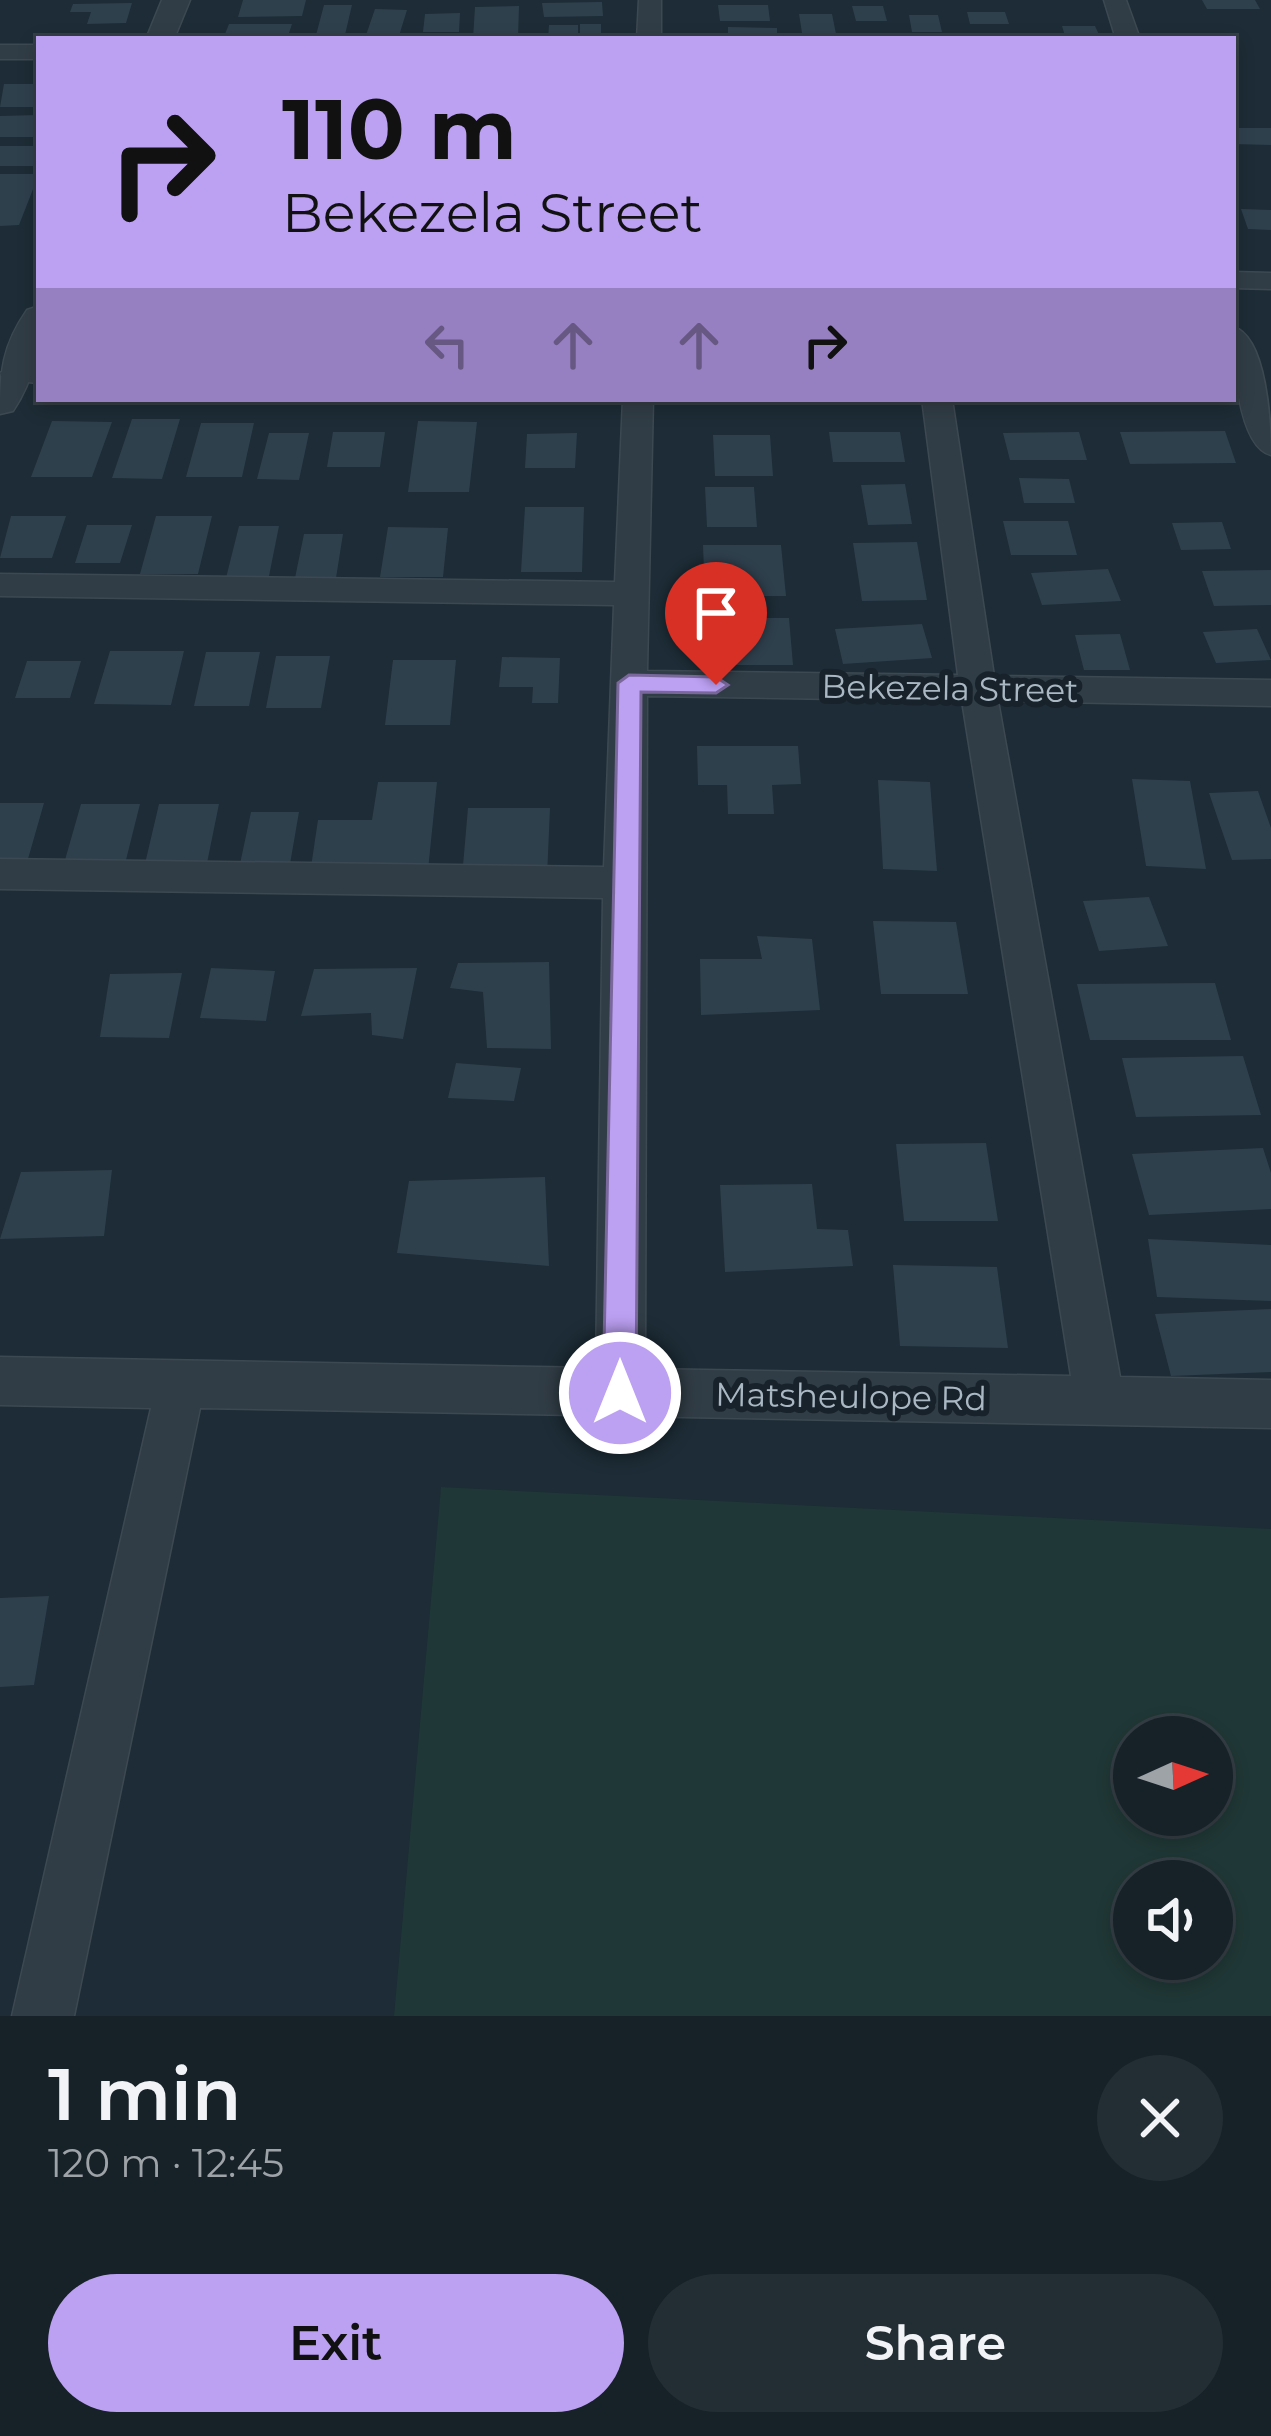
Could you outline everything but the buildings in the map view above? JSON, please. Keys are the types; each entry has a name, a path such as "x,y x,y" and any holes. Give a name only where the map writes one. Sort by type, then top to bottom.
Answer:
{"street":[{"path":"161,36 176,0"},
{"path":"649,36 650,0"},
{"path":"1115,0 1127,36"},
{"path":"0,52 36,52"},
{"path":"1236,280 1271,280"},
{"path":"18,384 36,326"},
{"path":"1236,353 1242,388 1271,445"},
{"path":"620,1393 623,883 638,402"},
{"path":"937,402 978,689 1100,1401"},
{"path":"0,585 632,594"},
{"name":"Bekezela Street","path":"629,683 1271,693"},
{"path":"0,874 623,883"},
{"name":"Matsheulope Rd","path":"0,1381 1271,1404"},
{"path":"43,2016 181,1384"}],"green space":[{"path":"441,1487 1271,1529 1271,2016 394,2016"}],"route":[{"path":"620,1393 629,683 716,685"}]}
